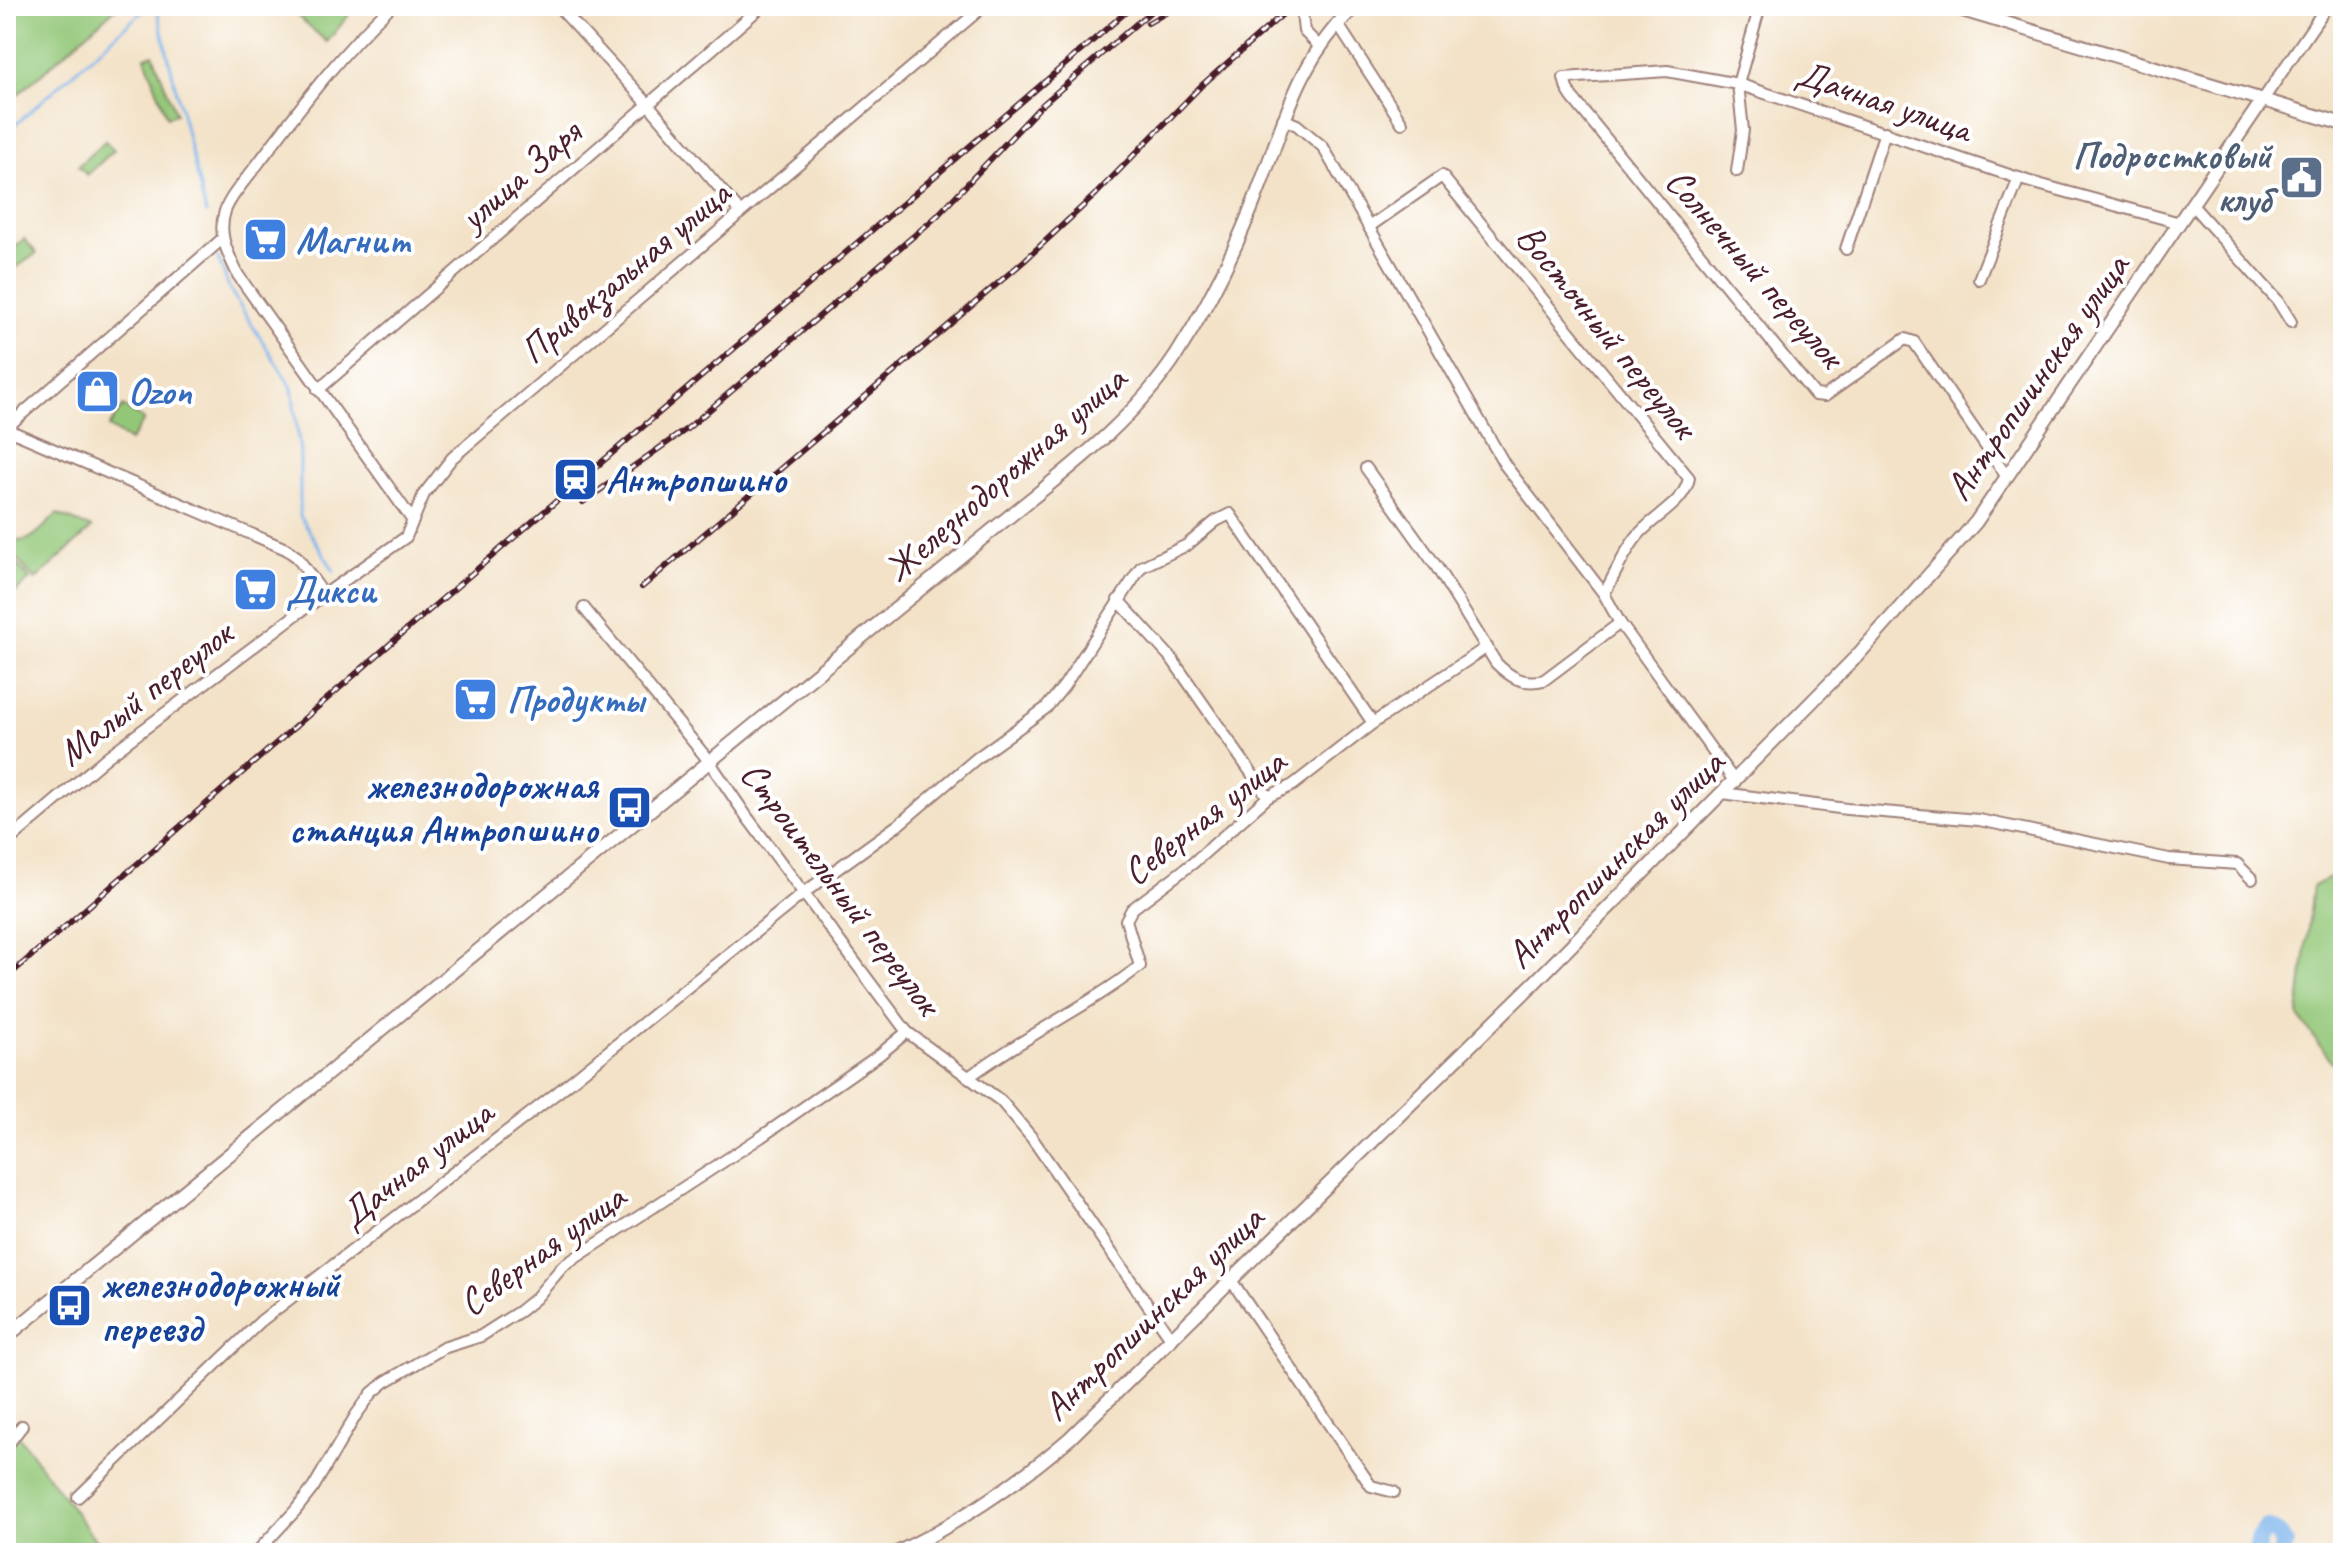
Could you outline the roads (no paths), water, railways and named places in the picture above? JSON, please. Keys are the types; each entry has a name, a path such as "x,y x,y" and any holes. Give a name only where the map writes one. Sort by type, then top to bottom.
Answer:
{"street":[{"path":"324,595 297,557 286,549 6,429 218,242 226,210 315,86 391,6"},
{"path":"558,6 648,104 740,212"},
{"name":"улица Заря","path":"318,390 762,6"},
{"name":"Привокзальная улица","path":"324,595 406,537 424,494 452,458 984,6"},
{"path":"1301,6 1304,31 1319,46"},
{"name":"Железнодорожная улица","path":"6,1337 1019,508 1144,397 1177,355 1233,248 1260,187 1292,94 1319,46 1355,6"},
{"path":"1737,171 1743,130 1738,84 1760,6"},
{"path":"2262,101 2327,6"},
{"path":"1953,7 2343,124"},
{"path":"1337,23 1402,123"},
{"name":"Дачная улица","path":"1564,78 1667,71 1738,84 2019,178 2180,223"},
{"name":"Солнечный переулок","path":"1564,78 1572,97 1815,395 1825,396 1905,339 1914,342 2007,477"},
{"name":"Антропшинская улица","path":"897,1553 970,1513 1030,1472 1070,1438 1536,981 1735,782 1876,635 1976,522 2262,101"},
{"path":"1283,119 1297,125 1323,147 1505,465 1604,594 1620,623 1735,782"},
{"path":"1846,249 1885,132"},
{"name":"Восточный переулок","path":"1370,226 1442,176 1689,478 1687,489 1640,532 1604,594"},
{"path":"1979,279 2019,178"},
{"path":"2192,205 2278,301 2291,322"},
{"path":"218,242 318,390 413,521"},
{"path":"1366,468 1436,566 1496,663 1508,675 1521,682 1544,680 1620,623"},
{"path":"1268,797 1172,659 1118,600 1141,567 1187,545 1216,521 1230,514 1373,723"},
{"name":"Малый переулок","path":"6,843 107,757 324,595"},
{"name":"Дачная улица","path":"78,1497 261,1321 558,1092 805,892 1046,708 1064,686 1118,600"},
{"name":"Строительный переулок","path":"584,608 709,761 907,1032 1001,1101 1032,1138 1172,1340"},
{"name":"Северная улица","path":"969,1077 996,1057 1113,987 1140,966 1126,920 1132,909 1193,863 1268,797 1293,785 1373,723 1487,647"},
{"path":"1722,793 1847,809 1979,820 2169,859 2237,864 2252,879"},
{"name":"Северная улица","path":"256,1553 304,1500 356,1415 385,1382 443,1348 481,1336 520,1311 536,1298 563,1266 761,1137 907,1032"},
{"path":"1231,1280 1371,1486 1394,1492"},
{"path":"6,1447 22,1426"}],"waterway":[{"path":"156,6 206,213"},
{"path":"6,133 144,10"},
{"path":"218,258 230,290 292,388 300,452 300,516 334,571"},
{"path":"2258,1553 2258,1540 2267,1528 2278,1534 2285,1544 2282,1553"}],"railway":[{"path":"6,978 1133,6"},
{"path":"1042,105 1157,6"},
{"path":"1148,23 1178,6"},
{"path":"642,587 1024,261 1096,194 1201,86 1292,6"},
{"path":"583,502 688,428 936,217 1038,109"}],"place":[{"name":"Подростковый клуб","path":"2302,177"},
{"name":"Магнит","path":"265,240"},
{"name":"Ozon","path":"97,391"},
{"name":"Антропшино","path":"575,479"},
{"name":"Дикси","path":"255,590"},
{"name":"Продукты","path":"476,699"},
{"name":"железнодорожная станция Антропшино","path":"629,807"},
{"name":"железнодорожный переезд","path":"70,1306"}]}
